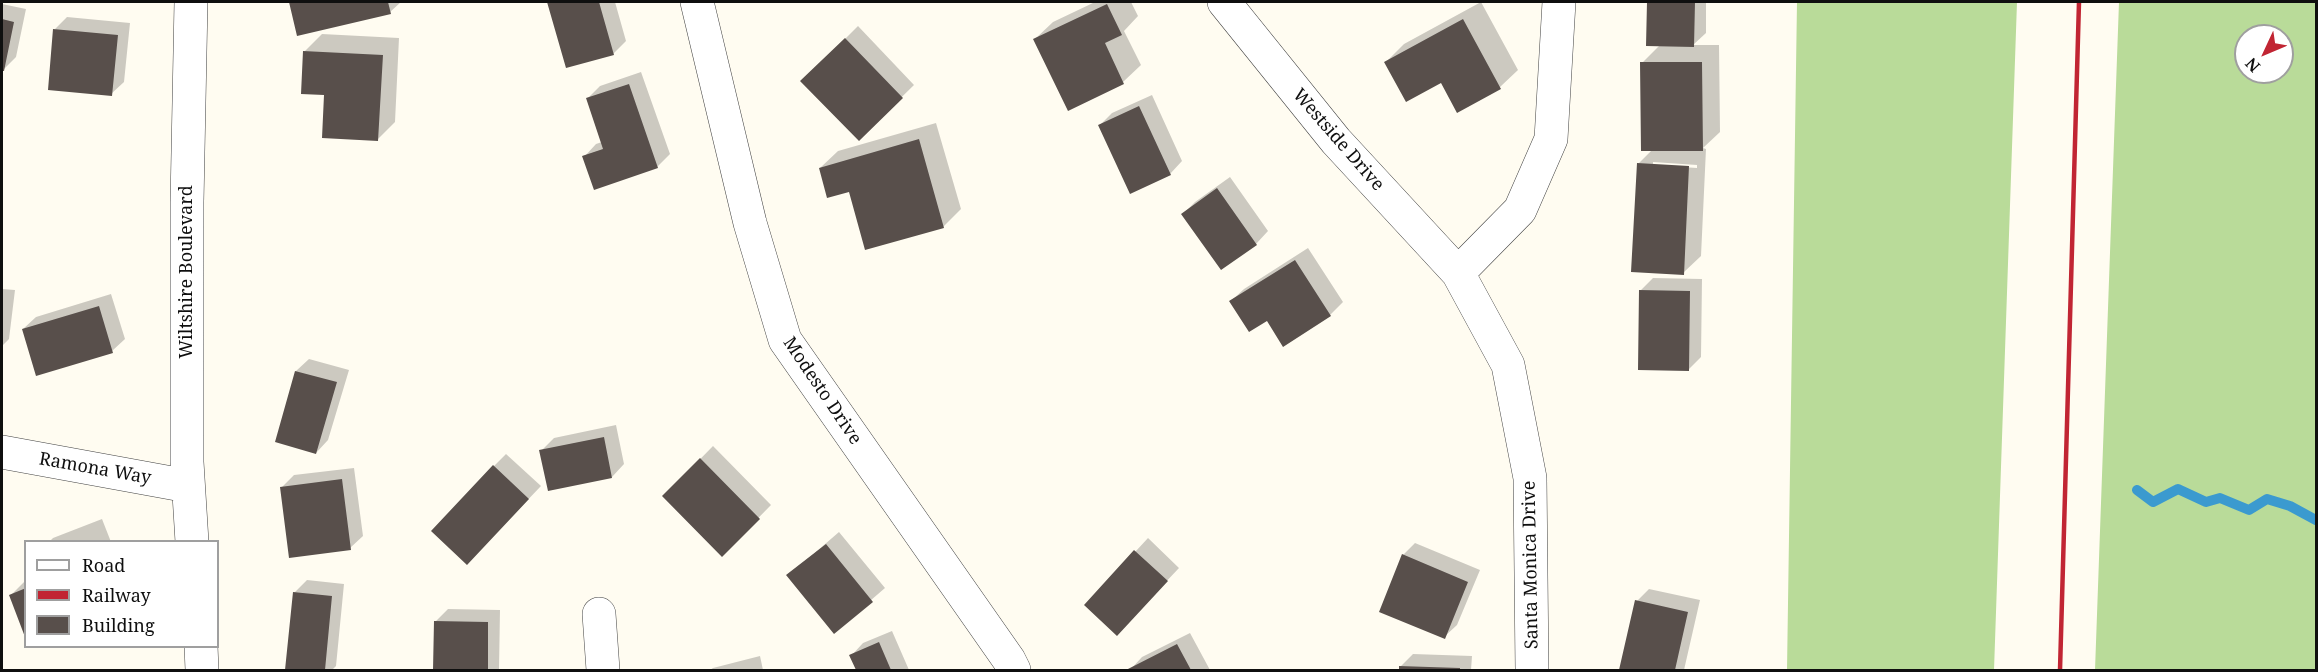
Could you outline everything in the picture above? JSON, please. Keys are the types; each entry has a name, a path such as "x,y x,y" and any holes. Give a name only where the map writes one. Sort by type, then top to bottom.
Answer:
{"street":[{"name":"Wiltshire Boulevard","path":"191,2 187,202 188,486 192,540"},
{"name":"Modesto Drive","path":"697,2 750,223 785,340 1014,670"},
{"name":"Westside Drive","path":"1224,2 1336,141 1458,273"},
{"path":"1458,273 1520,210 1551,138 1559,2"},
{"name":"Santa Monica Drive","path":"1458,273 1508,365 1530,478 1532,670"},
{"name":"Ramona Way","path":"2,452 188,486"},
{"path":"599,614 603,670"},
{"path":"201,648 202,670"}],"green space":[{"path":"1797,2 2017,2 1994,670 1787,670"},
{"path":"2119,2 2316,2 2316,670 2095,670"}],"building":[{"path":"289,2 388,2 391,14 297,36"},
{"path":"547,2 599,2 614,55 566,68"},
{"path":"1647,2 1695,2 1694,47 1646,46"},
{"path":"1107,4 1122,35 1105,43 1124,84 1068,111 1033,39"},
{"path":"2,19 14,22 4,71 2,71"},
{"path":"1463,19 1501,89 1457,113 1441,83 1406,102 1384,62"},
{"path":"53,29 118,35 112,96 48,90"},
{"path":"845,38 903,98 859,141 800,81"},
{"path":"303,51 383,55 378,141 322,138 324,95 301,94"},
{"path":"1640,62 1702,62 1703,151 1641,151"},
{"path":"629,84 658,168 594,190 582,156 603,149 586,98"},
{"path":"1139,106 1171,175 1130,194 1098,125"},
{"path":"919,139 944,228 865,250 849,192 827,198 819,168"},
{"path":"1637,163 1689,166 1684,275 1631,272"},
{"path":"1217,188 1257,245 1221,270 1181,214"},
{"path":"1295,260 1331,316 1283,347 1267,321 1249,332 1229,301"},
{"path":"1639,290 1690,291 1689,371 1638,370"},
{"path":"99,306 113,353 36,376 22,329"},
{"path":"295,371 337,382 316,454 275,442"},
{"path":"604,437 612,478 548,491 539,450"},
{"path":"700,458 760,519 722,557 662,496"},
{"path":"493,465 529,499 467,565 431,531"},
{"path":"342,479 351,550 289,558 280,487"},
{"path":"826,544 873,602 834,634 786,575"},
{"path":"1134,550 1168,581 1117,636 1084,605"},
{"path":"1402,554 1468,582 1445,639 1379,612"},
{"path":"24,589 24,634 9,595"},
{"path":"293,592 332,596 325,670 285,670"},
{"path":"1635,600 1688,612 1675,670 1619,670"},
{"path":"434,621 488,622 488,670 433,670"},
{"path":"879,642 891,670 856,670 849,655"},
{"path":"1177,644 1191,670 1126,670"},
{"path":"1399,666 1460,668 1460,670 1399,670"}],"waterway":[{"path":"2137,490 2153,502 2178,489 2206,502 2220,498 2249,510 2267,499 2290,506 2316,520"}],"railway":[{"path":"2060,670 2079,2"}]}
